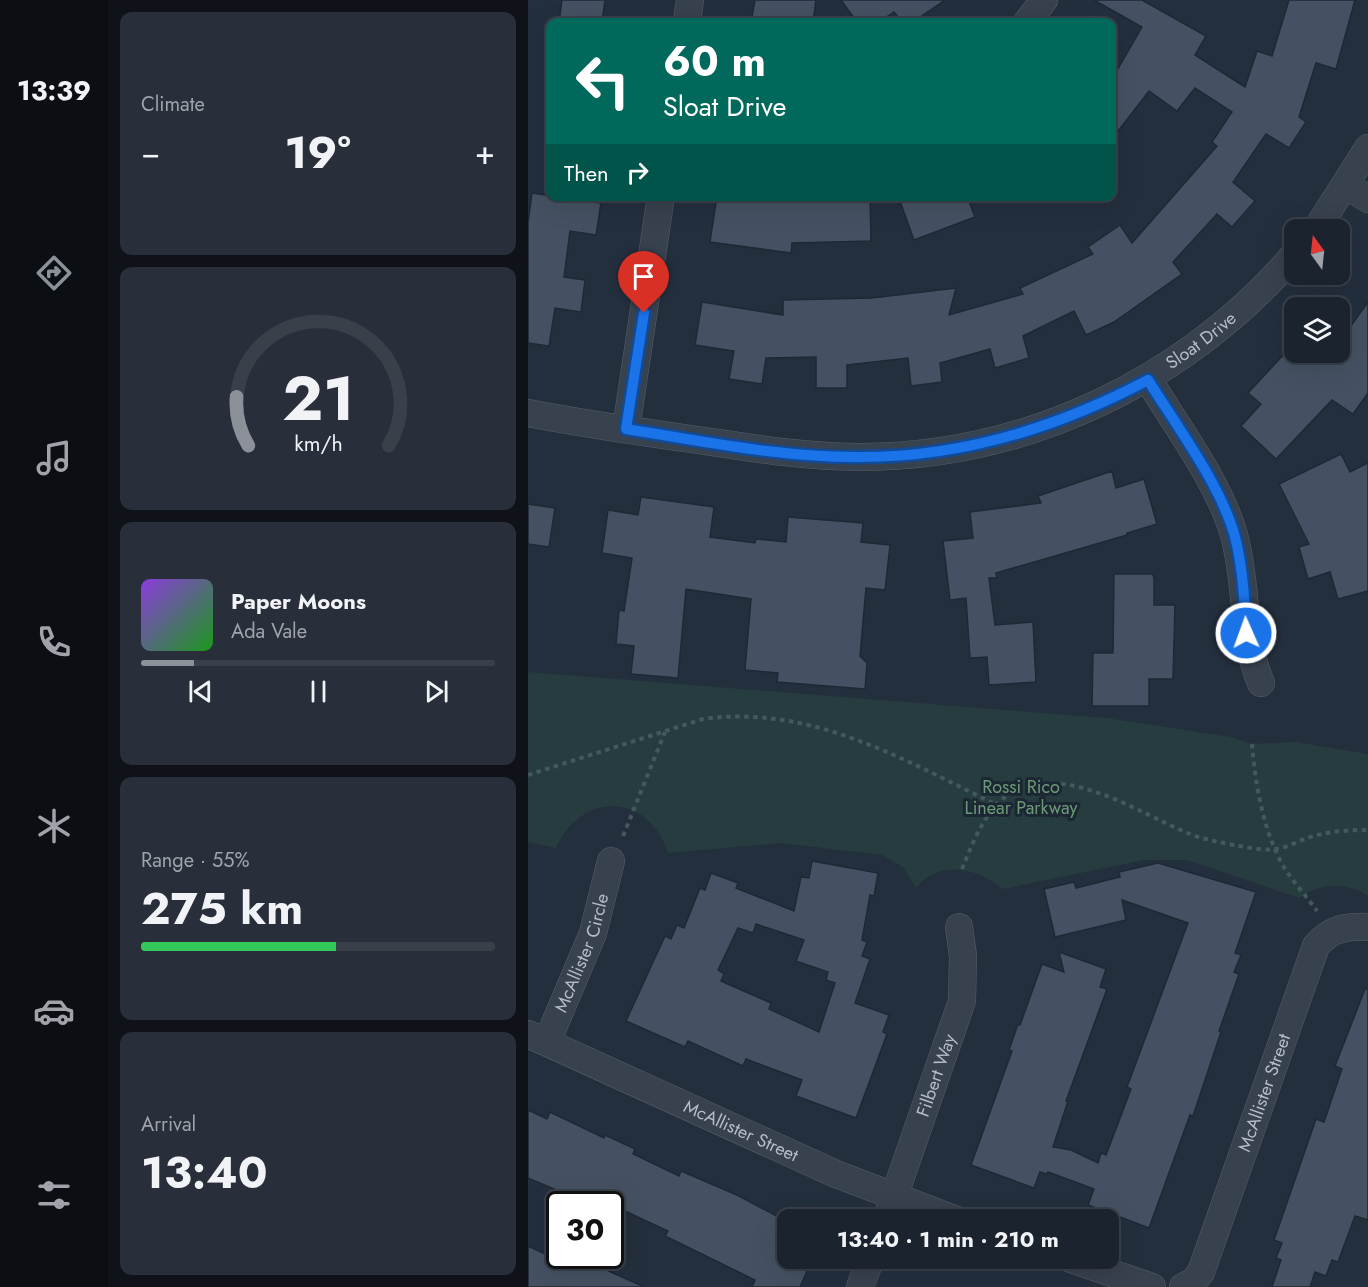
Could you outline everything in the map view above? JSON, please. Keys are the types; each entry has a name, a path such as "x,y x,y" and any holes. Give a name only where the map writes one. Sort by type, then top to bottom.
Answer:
{"street":[{"path":"688,18 690,0"},
{"path":"1030,18 1044,0"},
{"path":"1328,219 1357,192 1368,148"},
{"path":"626,429 660,201"},
{"name":"Sloat Drive","path":"528,413 822,456 860,457 925,453 1022,433 1097,405 1148,380 1176,362 1231,319 1284,265"},
{"path":"1148,380 1210,482 1230,521 1239,556 1249,651 1260,683"},
{"name":"McAllister Circle","path":"538,1038 593,933 611,861"},
{"name":"Filbert Way","path":"891,1208 962,1001 963,956 959,927"},
{"name":"McAllister Street","path":"1183,1287 1194,1281 1201,1272 1316,946 1332,931 1348,927 1368,927"},
{"name":"McAllister Street","path":"538,1038 732,1128 891,1208"},
{"path":"860,1287 867,1269"},
{"path":"1100,1269 1152,1287"}],"path":[{"path":"528,774 703,719 732,715 806,723 850,736 997,805"},
{"path":"611,861 635,812 666,732"},
{"path":"1252,744 1261,798 1276,849 1282,862 1305,894"},
{"path":"962,869 978,832 997,805 1012,794 1030,786 1051,783 1074,785 1110,796 1208,840 1276,849 1314,836 1368,830"}],"green space":[{"name":"Rossi Rico Linear Parkway","path":"528,672 1106,718 1231,737 1252,744 1296,742 1368,754 1368,896 1351,888 1333,886 1316,889 1299,898 1187,860 1144,860 1003,889 971,872 947,870 925,879 916,888 903,867 882,855 781,843 668,853 659,833 646,818 631,810 614,806 597,808 581,816 567,829 556,848 528,842"}],"building":[{"path":"562,0 605,0 603,18 560,18"},
{"path":"755,0 816,0 814,18 752,18"},
{"path":"841,0 945,0 919,18 899,18 894,12 885,18 854,18"},
{"path":"1094,0 1142,0 1206,36 1195,55 1245,87 1257,51 1272,56 1289,0 1355,0 1336,69 1316,63 1299,117 1306,122 1289,148 1266,134 1233,182 1255,201 1232,227 1217,214 1173,262 1182,274 1114,322 1086,335 1074,311 1023,336 1029,358 995,368 990,349 940,363 942,382 911,386 908,358 847,365 847,388 816,388 816,357 766,358 762,384 729,379 734,351 695,345 702,302 783,315 783,300 872,298 956,288 949,315 1023,294 1020,288 1093,254 1088,247 1120,225 1132,243 1217,146 1212,142 1232,112 1195,88 1177,111 1149,91 1116,134 1116,72 1142,27"},
{"path":"532,193 546,195 546,201 601,203 596,235 570,231 564,277 585,280 581,312 555,308 549,346 528,343 528,223"},
{"path":"716,201 870,201 871,241 792,243 791,253 710,242"},
{"path":"900,201 969,201 975,217 914,240"},
{"path":"1368,302 1368,393 1353,414 1332,400 1276,459 1241,426 1261,404 1248,393 1284,354 1284,363 1350,363 1350,327"},
{"path":"1341,454 1350,472 1368,463 1368,591 1338,599 1330,572 1308,579 1299,547 1309,544 1279,484"},
{"path":"1112,471 1116,488 1144,479 1157,524 996,573 997,578 989,578 995,625 1033,622 1036,682 989,685 987,657 970,658 966,598 950,600 943,541 973,538 970,512 1041,503 1038,496"},
{"path":"641,497 714,507 710,537 755,543 756,539 786,542 788,517 863,523 861,542 890,545 885,590 866,588 860,656 867,663 865,689 777,682 778,673 745,670 751,599 686,589 678,678 631,674 634,646 616,644 619,610 624,611 632,558 602,553 608,510 638,515"},
{"path":"528,504 555,508 549,547 528,544"},
{"path":"1114,574 1152,574 1154,577 1154,605 1175,605 1173,679 1149,679 1149,706 1092,706 1093,653 1113,653"},
{"path":"812,861 878,873 874,896 870,895 862,940 867,942 862,956 870,959 855,1003 889,1015 883,1032 887,1034 856,1118 796,1096 802,1080 746,1059 743,1066 688,1041 685,1047 626,1021 665,936 671,939 677,925 684,928 700,888 705,890 711,873 738,883 736,888 794,911 801,877 809,878","holes":["756,924 804,940 796,961 828,972 826,980 835,983 819,1032 769,1009 771,1003 721,981 724,974 718,970 738,928 753,933"]},
{"path":"1158,863 1256,892 1235,953 1241,955 1234,972 1239,974 1219,1031 1221,1032 1193,1116 1190,1115 1149,1228 1119,1217 1119,1209 1099,1209 1088,1205 1094,1189 1048,1172 1047,1174 1040,1172 1034,1188 971,1165 1012,1051 1009,1050 1018,1024 1020,1025 1042,964 1064,972 1059,952 1106,969 1100,987 1107,989 1066,1101 1068,1101 1053,1147 1071,1150 1098,1163 1101,1153 1106,1155 1131,1089 1127,1087 1188,923 1122,900 1126,920 1055,937 1044,889 1074,882 1076,888 1120,877 1119,872"},
{"path":"1365,989 1368,989 1368,1220 1355,1216 1338,1262 1332,1260 1326,1276 1315,1272 1310,1287 1272,1287 1281,1260 1276,1258 1282,1243 1274,1240 1316,1119 1324,1122 1342,1069 1335,1066"},
{"path":"528,1110 547,1119 550,1112 604,1138 605,1135 635,1149 633,1154 679,1176 681,1171 737,1195 777,1216 777,1269 808,1269 800,1287 752,1287 755,1280 665,1236 668,1231 624,1211 624,1191 558,1191 528,1178"},
{"path":"528,1246 546,1254 546,1269 604,1269 644,1287 528,1287"}],"route":[{"path":"644,313 626,429 777,451 860,457 894,456 954,449 1006,438 1055,422 1148,380 1208,478 1230,521 1239,556 1246,633"}]}
